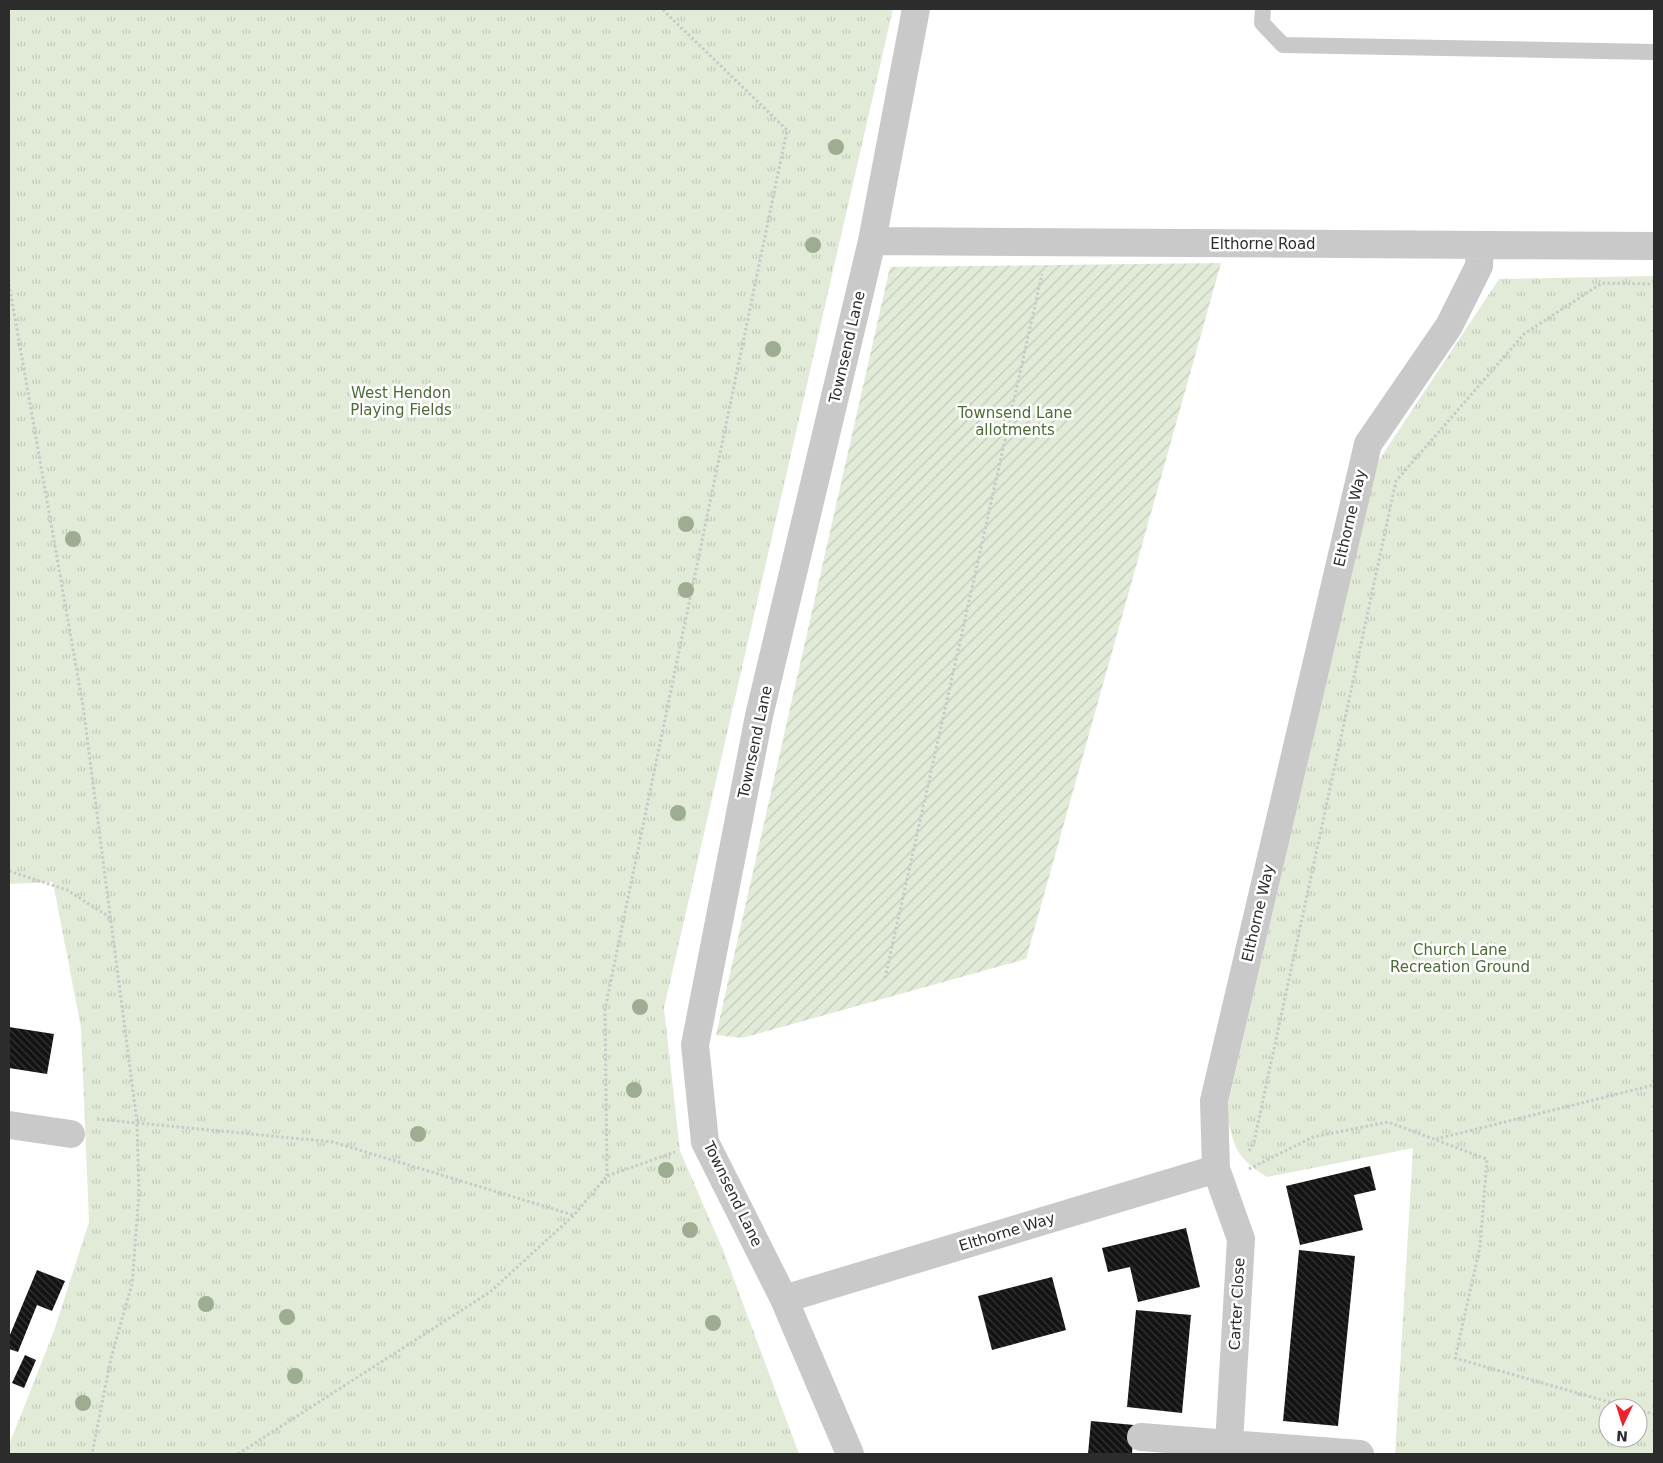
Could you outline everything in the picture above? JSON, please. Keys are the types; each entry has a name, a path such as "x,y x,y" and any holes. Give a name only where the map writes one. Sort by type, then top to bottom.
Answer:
{"street":[{"name":"Townsend Lane","path":"850,1454 784,1300 705,1142 695,1045 759,716 872,241 916,9"},
{"name":"Elthorne Road","path":"872,241 1654,246"},
{"name":"Elthorne Way","path":"784,1300 1224,1179 1214,1101 1368,444 1449,326 1479,266 1480,245"},
{"path":"9,1126 71,1134"},
{"name":"Carter Close","path":"1224,1179 1241,1239 1229,1444"},
{"path":"1141,1437 1360,1454"}],"lane":[{"path":"1263,9 1262,23 1282,45 1654,52"}],"path":[{"path":"607,1176 605,1009 787,130 662,9"},
{"path":"885,978 1049,242"},
{"path":"1224,1179 1254,1142 1396,481 1524,334 1602,283 1654,284"},
{"path":"9,284 82,706 137,1122 139,1194 132,1284 111,1358 92,1454"},
{"path":"9,871 67,890 111,918"},
{"path":"1436,1140 1654,1085"},
{"path":"71,1134 100,1117 333,1142 574,1215"},
{"path":"1224,1179 1313,1137 1388,1122 1488,1159 1480,1247 1455,1358 1598,1399"},
{"path":"238,1454 490,1292 574,1215 607,1176 705,1142"}],"green space":[{"name":"West Hendon Playing Fields","path":"9,9 893,9 664,1008 680,1151 723,1250 799,1454 9,1454 9,1445 54,1331 89,1222 81,1028 53,882 9,884"},
{"name":"Townsend Lane allotments","path":"1221,263 1026,959 742,1038 716,1035 890,267"},
{"name":"Church Lane Recreation Ground","path":"1654,276 1654,1454 1395,1454 1413,1148 1267,1177 1242,1157 1234,1143 1226,1113 1377,463 1499,279"}],"building":[{"path":"9,1027 54,1034 47,1074 9,1068"},
{"path":"1370,1166 1376,1190 1354,1195 1363,1230 1300,1245 1286,1186"},
{"path":"1186,1228 1200,1287 1138,1302 1130,1267 1108,1272 1102,1248"},
{"path":"1299,1250 1355,1256 1338,1426 1283,1421"},
{"path":"37,1270 65,1281 52,1311 37,1305 18,1352 9,1349 9,1337"},
{"path":"1052,1277 1066,1330 992,1350 978,1296"},
{"path":"1136,1310 1191,1315 1182,1413 1127,1407"},
{"path":"25,1355 36,1360 24,1388 12,1383"},
{"path":"1091,1421 1134,1425 1132,1454 1088,1454"}]}
